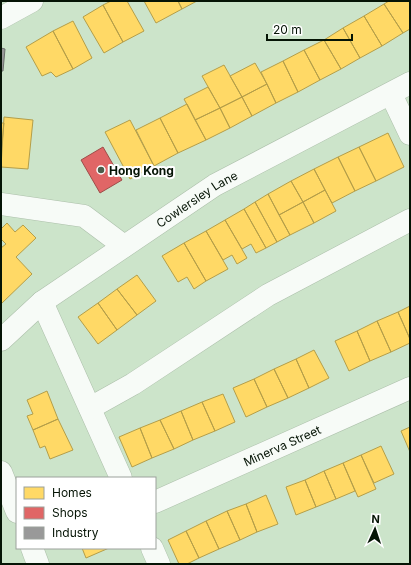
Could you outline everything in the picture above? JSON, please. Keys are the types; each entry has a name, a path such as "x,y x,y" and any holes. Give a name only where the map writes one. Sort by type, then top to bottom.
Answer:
{"street":[{"path":"1,18 32,1"},
{"name":"Cowlersley Lane","path":"1,340 42,302 215,185 410,83"},
{"path":"391,94 410,134"},
{"path":"1,204 84,216 124,246"},
{"path":"90,408 134,384 268,295 410,220"},
{"path":"42,302 121,477"},
{"name":"Minerva Street","path":"156,502 410,388"},
{"path":"1,472 16,510"},
{"path":"32,549 38,564"},
{"path":"152,549 159,564"}],"building: Homes":[{"path":"111,1 127,1 144,31 123,42 103,5"},
{"path":"144,1 178,1 182,9 156,23"},
{"path":"178,1 197,1 182,9"},
{"path":"389,1 410,1 410,29 403,33 384,4"},
{"path":"384,4 403,33 382,46 364,16"},
{"path":"103,5 123,42 104,53 83,17"},
{"path":"364,16 382,46 360,58 343,28"},
{"path":"73,21 92,58 73,69 53,31"},
{"path":"343,28 360,58 341,69 324,40"},
{"path":"53,31 73,69 56,77 51,72 42,76 26,47"},
{"path":"324,40 341,69 320,80 304,50"},
{"path":"304,50 320,80 298,92 283,61"},
{"path":"283,61 298,92 276,103 261,72"},
{"path":"255,63 267,84 242,97 230,76"},
{"path":"224,65 242,97 220,108 202,76"},
{"path":"267,84 276,103 252,116 242,97"},
{"path":"208,87 220,108 195,120 184,99"},
{"path":"242,97 252,116 230,128 220,108"},
{"path":"187,104 206,140 178,153 160,118"},
{"path":"220,108 230,128 206,140 195,120"},
{"path":"4,117 33,120 28,169 1,167"},
{"path":"160,118 178,153 154,166 136,130"},
{"path":"130,120 154,166 130,179 105,132"},
{"path":"1,123 4,123 1,153"},
{"path":"388,133 404,167 376,181 359,147"},
{"path":"359,147 376,181 355,191 338,157"},
{"path":"338,157 355,191 332,203 314,169"},
{"path":"314,169 325,190 303,202 291,181"},
{"path":"291,181 303,202 279,215 268,194"},
{"path":"325,190 336,211 314,223 303,202"},
{"path":"268,194 290,235 277,242 255,202"},
{"path":"255,202 277,242 266,248 244,209"},
{"path":"303,202 314,223 290,235 279,215"},
{"path":"244,209 266,248 256,253 251,244 242,249 225,220"},
{"path":"225,220 247,258 237,264 232,255 223,260 206,231"},
{"path":"7,223 15,232 23,225 36,238 16,257 32,274 1,304 1,248 6,244 1,239 1,229"},
{"path":"206,231 228,269 206,281 184,243"},
{"path":"184,243 206,281 194,289 187,277 178,282 162,256"},
{"path":"137,275 156,301 137,315 117,289"},
{"path":"117,289 137,315 117,330 98,303"},
{"path":"98,303 117,330 98,344 78,317"},
{"path":"410,306 410,339 398,312"},
{"path":"398,312 410,339 410,343 391,352 377,321"},
{"path":"377,321 391,352 370,361 357,331"},
{"path":"357,331 370,361 349,371 335,341"},
{"path":"314,350 329,378 309,388 296,359"},
{"path":"296,359 309,388 288,398 274,369"},
{"path":"274,369 288,398 267,407 254,379"},
{"path":"254,379 267,407 246,417 233,388"},
{"path":"47,391 58,419 33,430 27,416 33,414 27,400"},
{"path":"223,394 235,422 215,431 202,402"},
{"path":"202,402 215,431 193,440 181,411"},
{"path":"181,411 193,440 174,449 160,420"},
{"path":"58,419 73,450 50,459 45,446 40,448 33,430"},
{"path":"160,420 174,449 152,458 140,428"},
{"path":"410,427 410,452 401,431"},
{"path":"140,428 152,458 132,467 119,437"},
{"path":"381,446 394,474 374,483 361,455"},
{"path":"361,455 376,489 358,497 343,463"},
{"path":"343,463 355,491 336,499 324,471"},
{"path":"324,471 336,499 316,507 305,480"},
{"path":"305,480 316,507 296,515 286,487"},
{"path":"266,495 278,524 257,532 246,504"},
{"path":"246,504 257,532 240,540 227,511"},
{"path":"227,511 240,540 219,549 206,521"},
{"path":"206,521 219,549 199,558 186,531"},
{"path":"186,531 199,558 187,564 179,564 168,540"},
{"path":"82,549 107,549 86,558"}],"building: Shops":[{"name":"Hong Kong","path":"103,147 122,180 100,193 81,160"}],"building: Industry":[{"path":"1,48 5,49 3,71 1,71"}],"place":[{"name":"Hong Kong","path":"101,170"}]}
